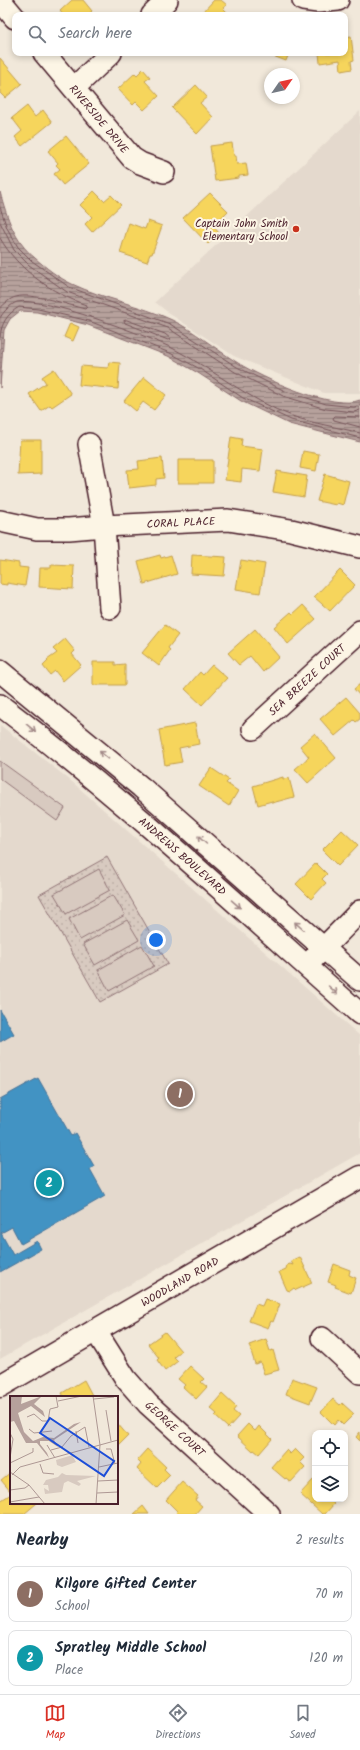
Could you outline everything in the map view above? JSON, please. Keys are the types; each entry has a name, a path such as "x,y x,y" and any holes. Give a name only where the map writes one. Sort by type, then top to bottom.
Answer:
{"main road":[{"name":"WOODLAND ROAD","path":"0,1386 360,1177"}],"street":[{"path":"0,0 12,14"},
{"path":"155,12 168,0"},
{"path":"304,0 318,2 338,0"},
{"name":"RIVERSIDE DRIVE","path":"47,56 132,158 140,163 164,172"},
{"path":"74,88 108,56"},
{"path":"89,444 104,526 110,608"},
{"name":"CORAL PLACE","path":"0,521 37,529 69,529 228,520 291,530 360,547"},
{"name":"SEA BREEZE COURT","path":"253,729 360,631"},
{"path":"0,671 141,786 360,980"},
{"name":"ANDREWS BOULEVARD","path":"0,705 96,782 360,1014"},
{"path":"307,966 360,911"},
{"name":"GEORGE COURT","path":"95,1330 118,1368 140,1396 269,1514"},
{"path":"322,1338 360,1372"}],"shaded area":[{"name":"Captain John Smith Elementary School","path":"360,111 360,393 324,393 234,356 170,314 155,302"},
{"path":"0,725 71,781 360,1036 360,1153 0,1359"},
{"path":"0,761 65,808 57,821 0,779"},
{"path":"107,857 168,964 100,1002 39,895"},
{"path":"99,869 110,890 66,914 54,894"},
{"path":"113,895 125,915 80,940 69,919"},
{"path":"127,920 139,940 95,965 83,944"},
{"path":"142,945 154,966 109,991 98,970"}],"water":[{"path":"0,192 12,228 22,244 35,258 57,276 84,289 172,320 238,363 280,384 316,397 333,401 348,402 360,400 360,442 289,424 241,401 198,373 168,356 88,325 37,312 20,311 10,319 4,330 0,388"}],"building: Homes":[{"path":"72,0 83,0 92,11 61,12 60,11"},
{"path":"214,0 221,0 227,5 223,8 227,12 203,12"},
{"path":"348,36 351,36 354,60 351,61 352,69 341,71 340,60 320,63 319,56 348,56"},
{"path":"273,56 288,56 286,61"},
{"path":"0,58 22,84 5,98 0,93"},
{"path":"143,69 150,77 145,81 159,96 144,110 136,102 133,105 118,89 135,73 137,75"},
{"path":"196,85 207,97 200,103 213,117 197,134 172,108"},
{"path":"27,106 35,117 43,110 52,122 22,146 15,137 22,131 12,118"},
{"path":"66,136 89,164 63,185 54,174 60,169 56,165 58,163 48,151"},
{"path":"232,143 237,164 246,163 248,175 239,176 239,178 215,181 210,146"},
{"path":"94,191 104,201 111,195 121,205 92,232 85,224 92,217 80,205"},
{"path":"210,193 228,211 213,226 219,233 208,244 183,218"},
{"path":"148,221 162,226 152,254 150,254 147,262 120,253 129,223 145,229"},
{"path":"70,323 79,327 73,341 64,337"},
{"path":"109,362 120,363 118,389 79,385 81,366 108,368"},
{"path":"54,369 71,394 52,407 50,405 41,411 29,394 46,383 42,377"},
{"path":"144,377 166,395 154,410 143,402 136,411 124,401"},
{"path":"231,437 242,439 241,446 263,449 260,471 242,469 241,482 225,480"},
{"path":"20,440 41,440 41,474 18,475"},
{"path":"303,451 319,454 316,471 300,468"},
{"path":"162,458 164,478 156,479 156,485 129,488 127,470 139,469 138,461"},
{"path":"178,460 213,460 213,483 178,483"},
{"path":"277,471 307,476 304,497 273,492"},
{"path":"325,474 349,481 343,505 317,501"},
{"path":"160,555 161,558 171,555 177,574 144,584 138,561"},
{"path":"192,555 226,557 224,576 191,574"},
{"path":"0,560 19,563 19,567 28,568 25,586 7,583 7,585 0,584"},
{"path":"241,560 265,564 260,593 236,589"},
{"path":"51,565 74,566 73,589 39,587 40,568 51,568"},
{"path":"340,570 355,585 330,611 314,597"},
{"path":"303,605 316,619 288,644 274,627 291,612 293,614"},
{"path":"165,625 178,635 168,648 170,650 159,666 142,653"},
{"path":"255,629 279,657 263,672 250,656 239,665 228,653"},
{"path":"65,639 75,651 72,654 81,665 63,681 55,671 50,675 43,666 48,661 47,660 57,653 53,649"},
{"path":"93,662 115,662 115,665 125,664 125,685 93,685"},
{"path":"212,665 227,678 202,705 185,689 200,672 203,675"},
{"path":"360,684 360,696 354,689"},
{"path":"346,697 360,713 360,719 356,722 354,720 335,736 320,719"},
{"path":"195,723 199,744 179,748 182,762 165,765 159,730"},
{"path":"315,733 336,758 308,783 295,769 309,757 300,746"},
{"path":"211,768 229,780 226,783 238,791 229,806 199,786"},
{"path":"283,777 283,779 289,778 294,797 258,805 253,786"},
{"path":"342,830 358,845 338,866 322,850"},
{"path":"316,863 327,874 322,879 326,883 311,899 296,884"},
{"path":"300,1257 312,1283 296,1290 294,1288 290,1291 287,1290 279,1272 286,1269 287,1265 293,1265 291,1261"},
{"path":"334,1264 350,1270 349,1275 356,1278 351,1293 335,1287 336,1285 328,1282"},
{"path":"265,1299 280,1304 273,1322 271,1321 268,1328 249,1321 256,1304 262,1306"},
{"path":"165,1332 181,1351 174,1357 178,1361 165,1371 157,1360 159,1358 148,1344"},
{"path":"266,1339 270,1351 273,1350 279,1370 264,1374 260,1362 255,1364 249,1345"},
{"path":"190,1366 204,1379 201,1382 207,1387 196,1399 183,1387 185,1385 178,1379"},
{"path":"292,1378 317,1387 310,1403 286,1394"},
{"path":"84,1380 92,1396 64,1396 62,1393"},
{"path":"222,1394 236,1407 233,1411 239,1416 228,1428 215,1416 217,1414 210,1408"},
{"path":"333,1399 340,1405 342,1403 354,1414 343,1425 338,1420 334,1425 321,1412"},
{"path":"118,1424 128,1436 118,1446"},
{"path":"248,1424 255,1431 259,1426 272,1439 259,1454 254,1450 253,1451 237,1436"},
{"path":"360,1432 360,1441 356,1437"},
{"path":"147,1449 166,1467 164,1469 170,1475 157,1488 137,1469 141,1464 137,1460"},
{"path":"295,1449 304,1458 300,1462 305,1467 291,1482 271,1467 286,1450 290,1454"},
{"path":"10,1473 10,1491 1,1480"},
{"path":"312,1481 312,1502 332,1502 334,1504 325,1514 322,1514 300,1494"},
{"path":"182,1482 198,1496 195,1500 202,1506 195,1514 178,1514 166,1500"},
{"path":"10,1495 10,1504 36,1504 24,1514 0,1514 0,1501"},
{"path":"143,1506 149,1514 134,1514"}],"building: Schools":[{"path":"0,1010 14,1034 0,1042"},
{"path":"38,1078 71,1136 75,1133 94,1166 90,1169 105,1196 21,1244 12,1227 1,1233 13,1255 37,1241 41,1249 0,1272 0,1099"}],"place":[{"name":"Captain John Smith Elementary School","path":"296,229"},
{"name":"Kilgore Gifted Center","path":"180,1094"},
{"name":"Spratley Middle School","path":"49,1183"}]}
